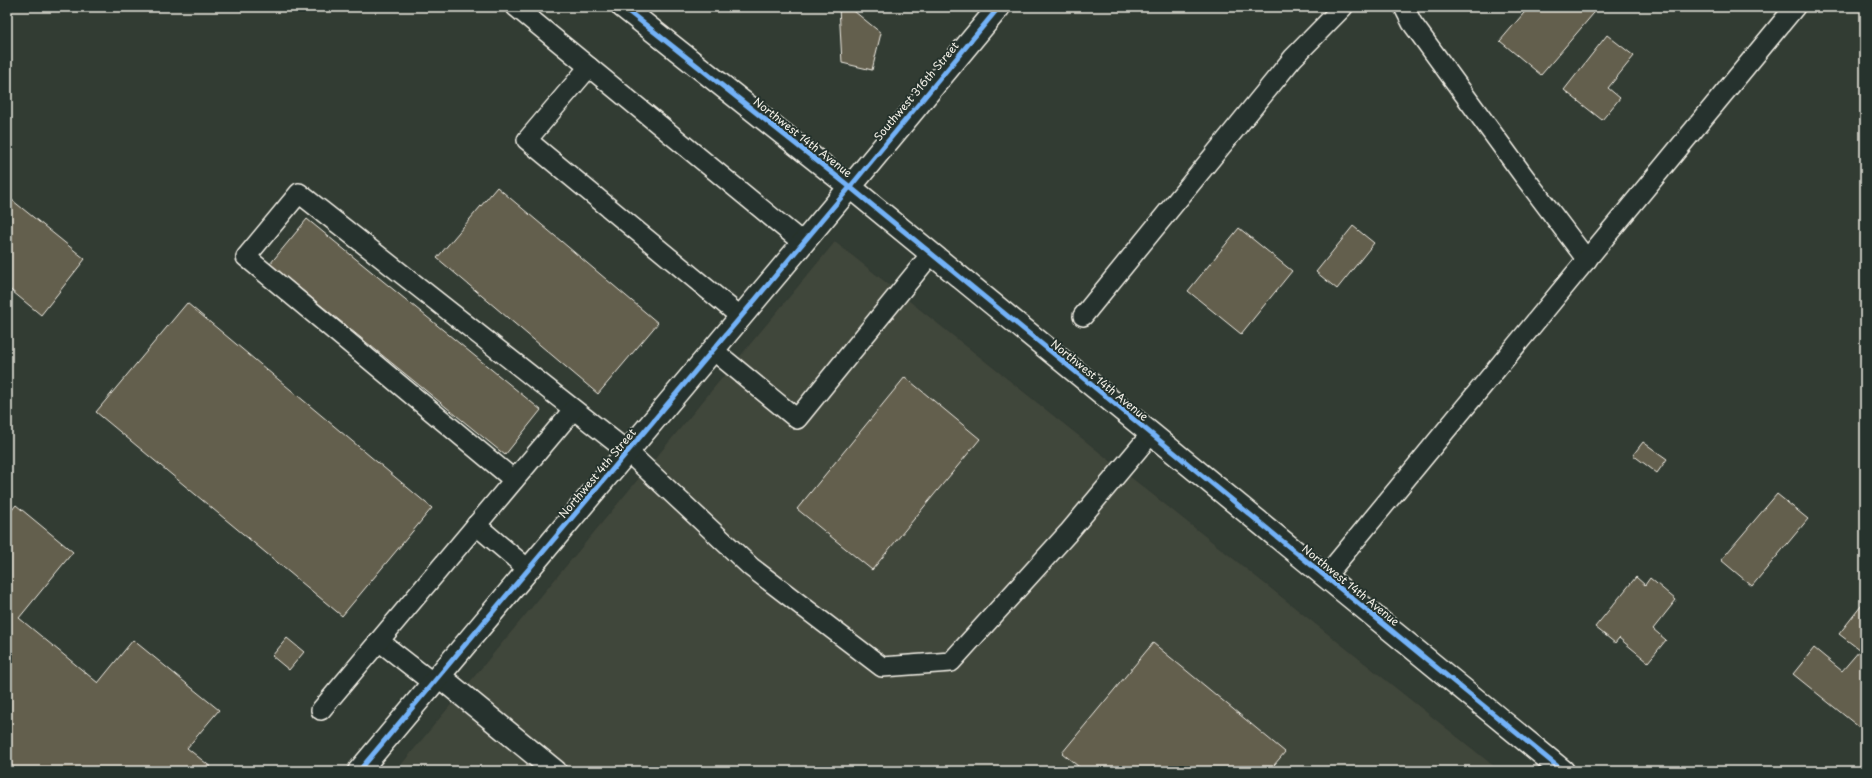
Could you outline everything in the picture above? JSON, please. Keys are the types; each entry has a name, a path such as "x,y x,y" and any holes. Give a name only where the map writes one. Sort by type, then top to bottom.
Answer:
{"street":[{"name":"Northwest 14th Avenue","path":"623,7 850,187 1563,771"},
{"name":"Southwest 316th Street","path":"850,187 998,7"},
{"name":"Northwest 4th Street","path":"359,771 850,187"},
{"path":"436,680 555,771"}],"lane":[{"path":"516,7 803,243"},
{"path":"1083,316 1293,58 1343,7"},
{"path":"1404,7 1417,30 1587,260"},
{"path":"1325,577 1795,7"},
{"path":"589,67 527,140 741,317"},
{"path":"514,480 246,257 299,193 628,452 751,567 882,667 951,662 1068,533 1152,434"},
{"path":"713,350 798,419 931,254"},
{"path":"321,710 573,410"},
{"path":"476,525 529,570"},
{"path":"379,641 436,680"}],"shaded area":[{"path":"835,242 1500,771 396,771"}],"building":[{"path":"839,7 849,7 881,33 872,70 842,63"},
{"path":"1529,7 1599,7 1541,75 1500,41"},
{"path":"1607,35 1634,56 1608,88 1620,98 1602,120 1564,90"},
{"path":"497,187 658,323 598,394 437,258"},
{"path":"7,196 85,259 41,315 7,287"},
{"path":"307,219 541,410 505,455 270,264"},
{"path":"1353,226 1374,243 1337,289 1316,272"},
{"path":"1239,228 1292,271 1241,334 1188,291"},
{"path":"187,303 432,508 342,616 96,412"},
{"path":"905,377 980,439 872,570 797,509"},
{"path":"1643,442 1667,459 1657,473 1633,455"},
{"path":"1777,494 1808,519 1752,586 1721,560"},
{"path":"16,505 73,552 19,618 98,683 133,640 219,710 187,748 212,768 209,771 7,771 7,516"},
{"path":"1636,577 1645,585 1650,578 1676,600 1653,629 1666,640 1648,662 1619,638 1615,643 1595,627"},
{"path":"1865,601 1865,732 1793,674 1814,648 1842,671 1860,650 1839,634"},
{"path":"287,638 304,652 289,670 272,656"},
{"path":"1153,643 1285,752 1269,771 1084,771 1062,753"}],"cycle path":[{"path":"623,7 850,187 1563,771"},
{"path":"359,771 850,187 999,7"}]}
